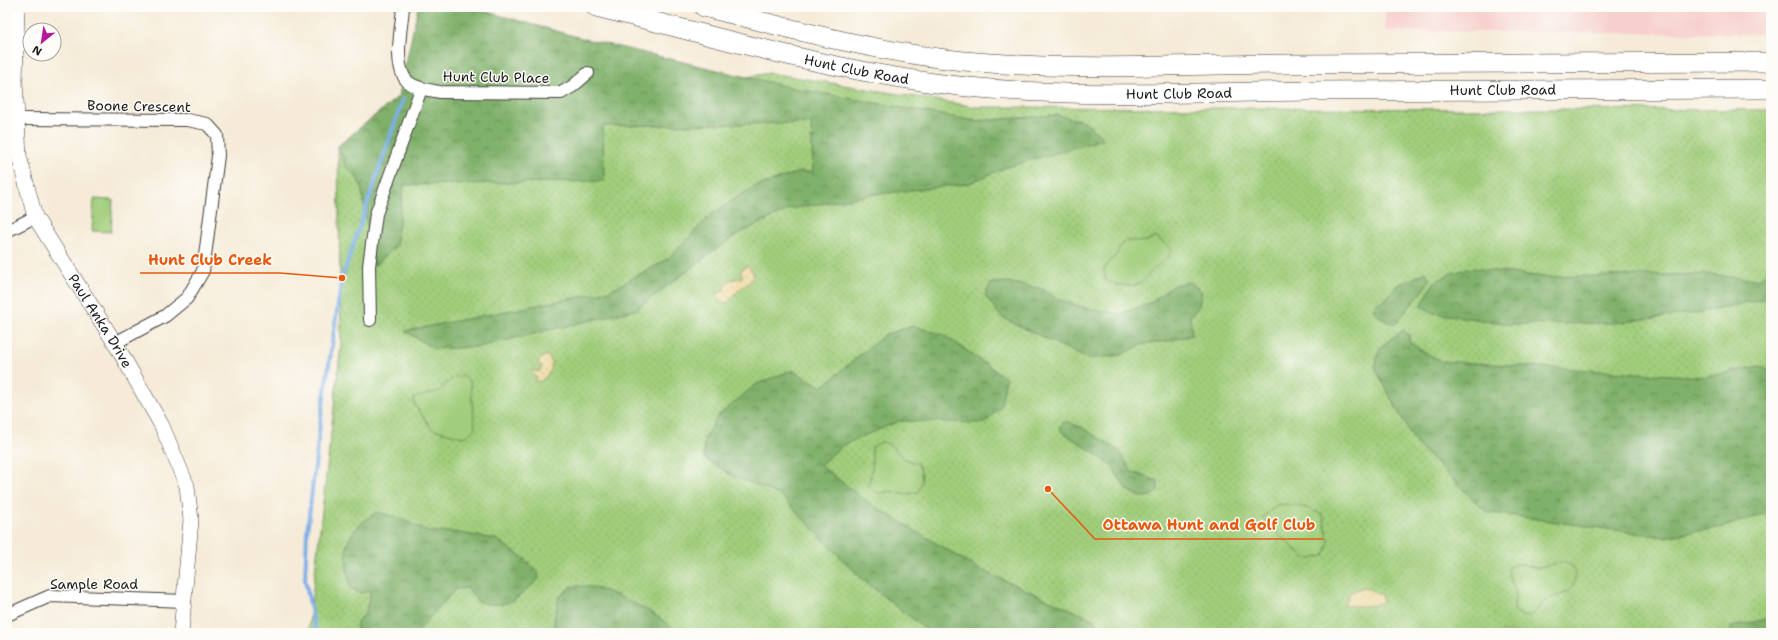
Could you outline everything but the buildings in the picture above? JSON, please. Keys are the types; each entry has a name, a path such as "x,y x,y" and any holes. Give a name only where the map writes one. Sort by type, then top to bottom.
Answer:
{"main road":[{"name":"Hunt Club Road","path":"596,7 853,70 942,84 1000,89 1071,92 1176,93 1771,88"},
{"name":"Hunt Club Road","path":"704,7 818,35 896,52 999,64 1175,67 1291,64 1771,62"},
{"path":"7,27 17,44"}],"street":[{"name":"Paul Anka Drive","path":"17,7 17,119 19,156 35,217 115,343 162,426 187,486 191,520 181,633"},
{"name":"Hunt Club Place","path":"404,7 399,56 401,69 408,81 421,89 440,92 561,93 573,86 588,73"},
{"path":"370,320 369,266 376,214 421,89"},
{"name":"Boone Crescent","path":"17,119 187,120 207,124 217,135 218,156 203,271 187,298 165,316 115,343"},
{"path":"7,231 35,217"},
{"name":"Sample Road","path":"7,615 50,596 185,601"}],"shaded area":[{"path":"1385,7 1771,7 1771,34 1385,31"}],"green space":[{"path":"418,7 470,7 585,39 798,89 976,121 1057,115 1084,121 1104,139 1007,167 967,184 877,194 790,209 734,236 635,310 478,347 434,349 405,331 609,291 668,259 714,212 752,188 799,172 813,172 811,123 603,126 604,181 404,185 396,246 374,266 361,186 355,174 346,167 338,146 399,96"},
{"path":"770,73 977,107 1771,110 1771,633 308,633 341,346 338,146 399,96 612,101"},
{"path":"94,199 113,200 111,232 92,231"},
{"path":"1156,237 1172,249 1171,252 1167,258 1140,283 1137,285 1128,286 1106,280 1104,271 1106,266 1116,255 1123,242 1146,241"},
{"path":"1472,268 1544,277 1709,274 1758,279 1771,272 1771,297 1704,312 1614,323 1510,324 1434,313 1421,306 1434,283 1451,273"},
{"path":"1426,272 1430,279 1426,286 1396,324 1377,315 1373,309 1377,303 1385,300 1397,285"},
{"path":"1007,282 1043,289 1057,299 1082,307 1119,314 1151,303 1173,285 1190,282 1202,292 1199,306 1190,317 1192,335 1169,341 1143,344 1121,355 1088,359 1001,317 985,295 991,283"},
{"path":"913,326 944,335 1006,378 1001,406 985,423 899,421 843,445 820,465 869,503 981,570 1095,620 1102,633 931,633 865,582 780,495 733,476 704,458 704,439 717,417 755,385 792,370 822,387 884,335"},
{"path":"1403,330 1409,335 1409,341 1419,349 1441,361 1704,377 1760,366 1771,372 1771,512 1723,527 1664,537 1486,512 1416,444 1375,368 1380,347"},
{"path":"463,376 470,381 475,428 467,436 463,437 432,429 414,404 414,398 439,391 454,377"},
{"path":"1066,421 1083,428 1119,451 1132,472 1158,481 1158,490 1152,496 1141,497 1126,489 1112,466 1061,431 1060,426"},
{"path":"881,442 891,446 905,459 918,464 922,478 918,492 907,494 891,491 879,493 869,486 872,468 872,447"},
{"path":"1277,505 1301,507 1323,516 1329,542 1324,556 1311,559 1305,558 1268,525 1263,517"},
{"path":"376,512 397,517 428,532 453,532 496,539 525,559 538,572 539,579 513,601 499,604 478,602 467,588 456,589 416,633 357,633 357,621 365,614 371,591 360,593 350,588 346,562 347,544 356,529"},
{"path":"1563,562 1571,565 1574,571 1574,585 1568,592 1545,601 1531,615 1523,616 1514,609 1516,593 1508,571 1509,567 1519,564 1537,568"},
{"path":"572,586 592,587 619,596 652,613 677,633 554,633 554,621 559,597"},
{"path":"1771,618 1771,633 1731,633 1731,627"}],"sand":[{"path":"748,266 753,275 750,282 736,293 728,303 719,301 718,293 725,291 724,287 729,280 741,278 743,275 741,273 741,269"},
{"path":"544,356 547,356 550,360 552,367 546,377 539,382 536,381 536,377 531,374 533,371 539,372 542,368 538,362"},
{"path":"1364,587 1381,595 1383,602 1375,605 1364,606 1344,604 1351,592"}],"waterway":[{"path":"316,633 305,580 307,532 320,424 342,278 403,99"}],"place":[{"name":"Hunt Club Creek","path":"342,278"},
{"name":"Ottawa Hunt and Golf Club","path":"1048,489"}]}
